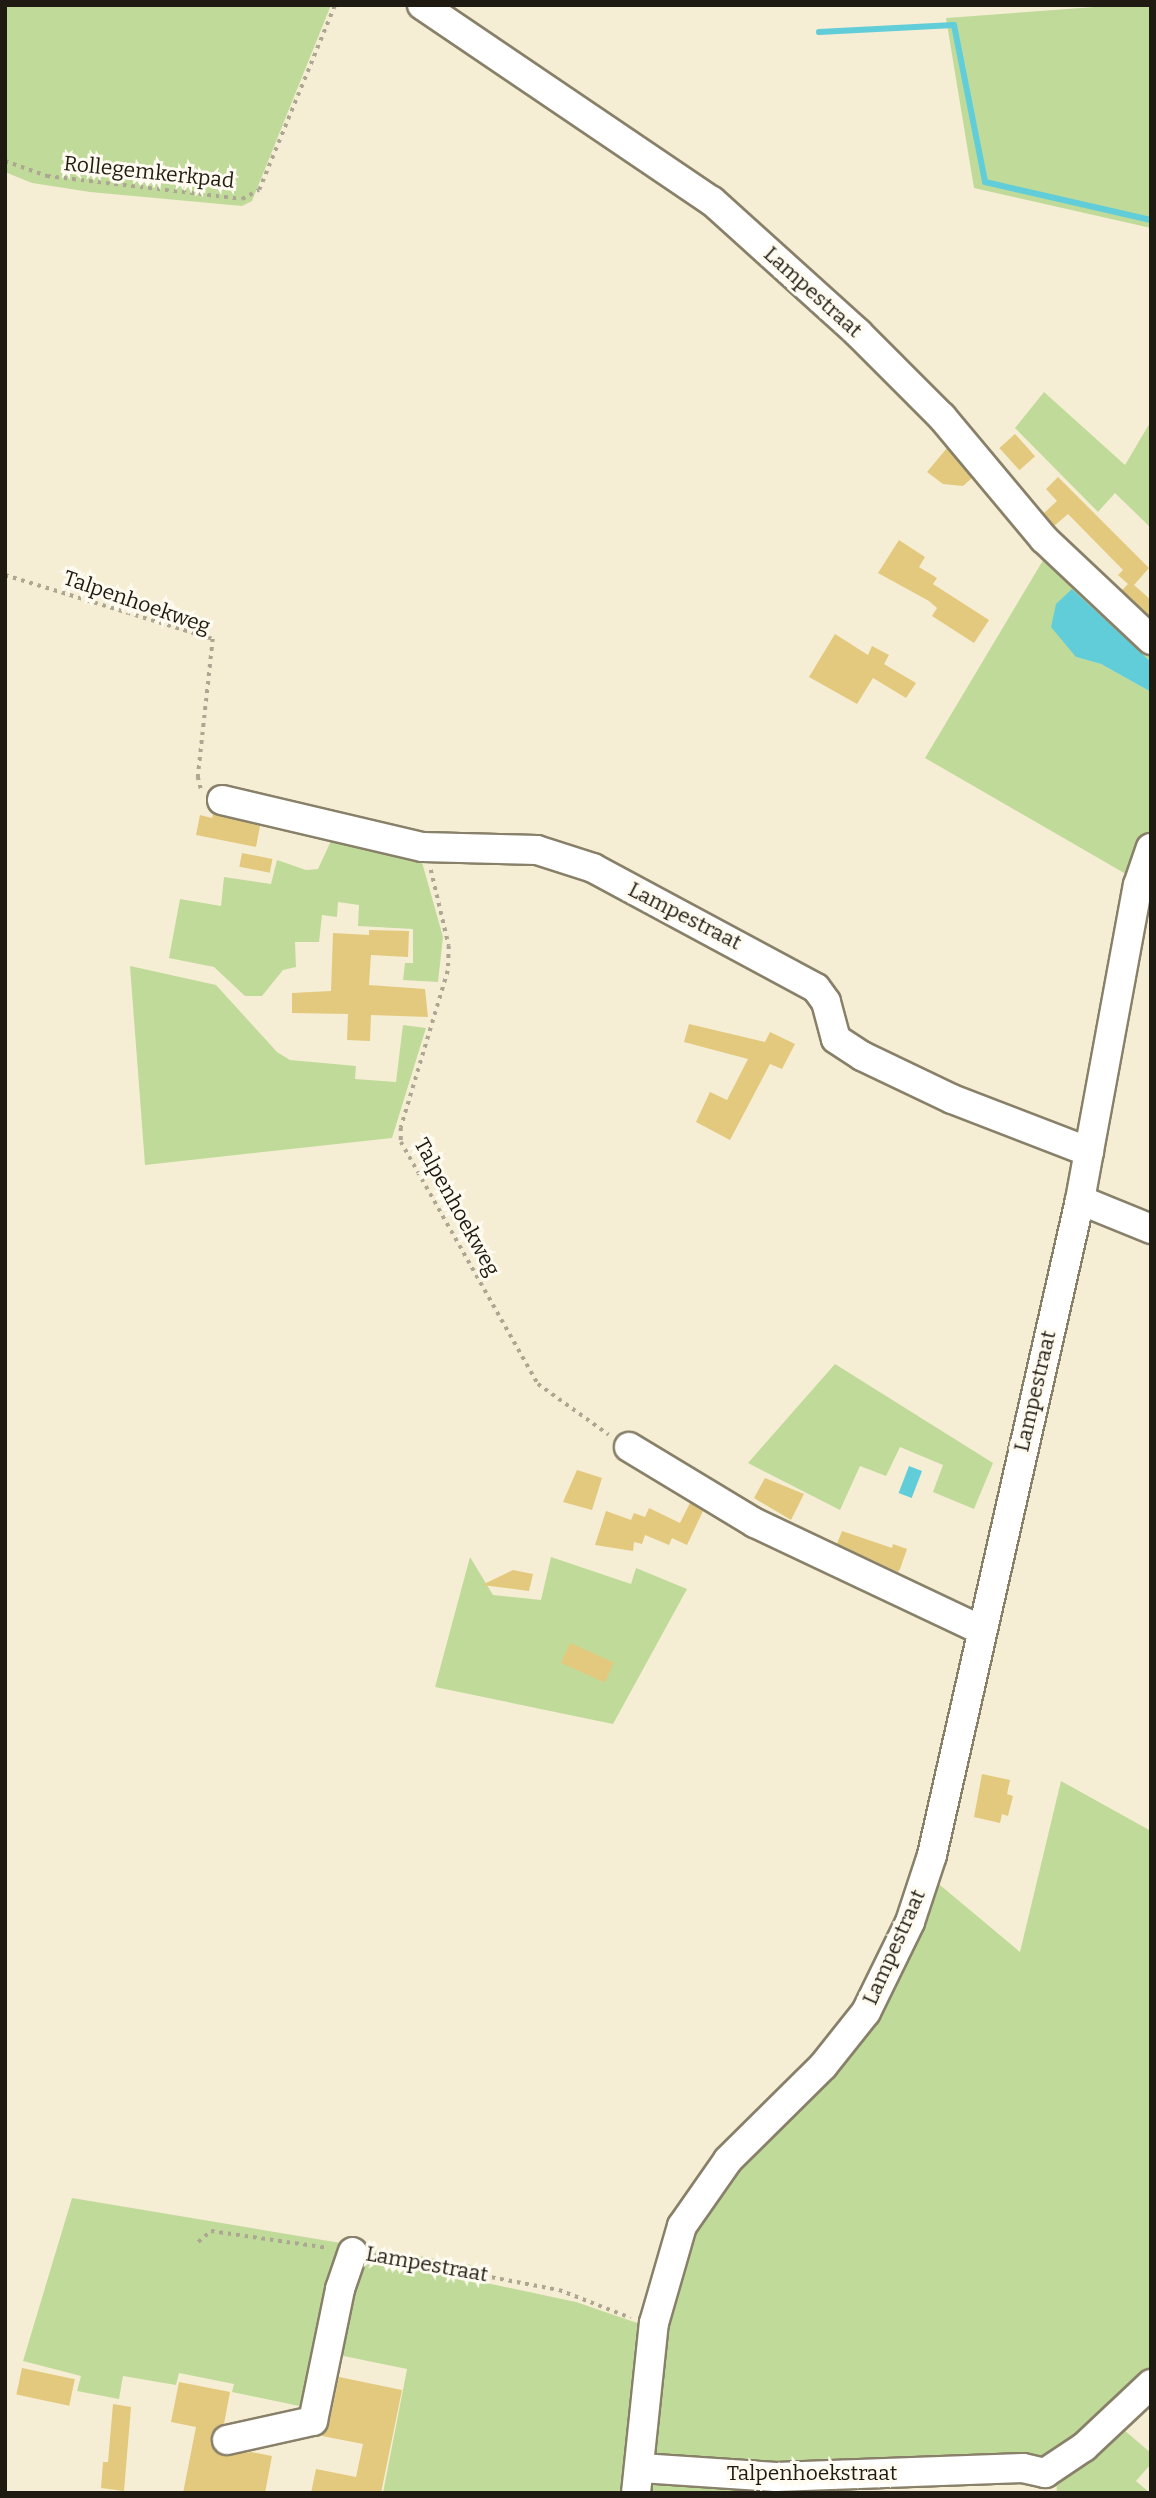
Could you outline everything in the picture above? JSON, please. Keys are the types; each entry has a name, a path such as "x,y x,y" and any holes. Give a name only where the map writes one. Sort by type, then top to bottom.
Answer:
{"street":[{"name":"Lampestraat","path":"422,5 721,209 858,332 942,417 1044,540 1151,640"},
{"name":"Lampestraat","path":"222,800 423,847 537,849 593,868 816,988 826,1002 836,1039 862,1056 952,1099 1089,1152"},
{"name":"Lampestraat","path":"638,2481 654,2323 682,2226 728,2160 846,2040 888,1972 932,1855 1080,1200 1138,885 1151,848"},
{"path":"1080,1200 1151,1229"},
{"path":"629,1447 755,1523 981,1630"},
{"path":"227,2440 313,2421 340,2289 353,2252"},
{"path":"1048,2483 1151,2384"},
{"name":"Talpenhoekstraat","path":"638,2481 1023,2468 1048,2483"}],"path":[{"name":"Rollegemkerkpad","path":"5,161 47,176 242,199 259,190 335,5"},
{"name":"Talpenhoekweg","path":"5,575 213,639 198,777 202,795 222,800"},
{"name":"Talpenhoekweg","path":"423,847 444,920 449,971 401,1128 401,1142 538,1384 629,1447"},
{"name":"Lampestraat","path":"198,2242 211,2231 353,2252 559,2290 654,2323"}],"green space":[{"path":"5,5 331,5 252,201 242,206 90,192 32,183 5,172"},
{"path":"1151,5 1151,228 974,188 946,18"},
{"path":"1044,392 1125,465 1151,421 1151,528 1115,493 1098,512 1015,428"},
{"path":"1048,552 1151,648 1151,662 1072,589 1076,657 1101,664 1151,692 1151,828 1131,877 925,758"},
{"path":"336,830 420,855 443,937 438,982 403,980 405,963 413,963 413,929 358,926 359,905 338,902 337,917 322,915 319,942 295,942 296,967 283,970 262,996 245,996 214,967 169,958 180,899 221,906 224,877 271,884 277,860 306,870 318,869"},
{"path":"130,966 216,985 277,1052 290,1060 356,1066 355,1079 396,1082 403,1025 426,1028 392,1138 145,1165"},
{"path":"835,1364 993,1463 974,1509 933,1492 943,1465 900,1447 886,1476 860,1466 840,1510 748,1463"},
{"path":"470,1557 493,1595 541,1600 551,1557 631,1584 636,1568 687,1589 613,1724 435,1687"},
{"path":"1061,1781 1151,1831 1151,2375 1055,2460 868,2472 652,2457 659,2346 689,2235 721,2183 793,2108 934,1880 1020,1952"},
{"path":"72,2198 478,2266 477,2281 576,2302 643,2325 625,2493 383,2493 407,2369 319,2351 309,2408 232,2392 234,2384 179,2373 176,2385 123,2376 119,2399 77,2391 81,2376 23,2361"},
{"path":"1117,2424 1151,2453 1151,2464 1136,2481 1150,2493 1057,2493 1056,2477"},
{"path":"649,2479 773,2481 768,2493 643,2493"}],"water":[{"path":"1072,589 1151,662 1151,692 1101,664 1076,657 1051,627 1056,604"},
{"path":"909,1466 922,1471 912,1498 899,1493"}],"building":[{"path":"1015,434 1035,456 1019,470 999,448"},
{"path":"947,448 972,478 963,486 943,484 927,472"},
{"path":"1058,477 1149,568 1134,585 1151,600 1151,617 1122,590 1128,584 1118,575 1123,570 1068,514 1054,526 1044,513 1057,501 1046,489"},
{"path":"899,540 925,557 919,567 937,578 933,584 989,620 974,643 932,616 937,608 929,601 878,573"},
{"path":"835,634 868,655 872,646 889,655 884,664 916,683 906,698 873,678 857,704 809,677"},
{"path":"213,813 260,826 256,847 196,835 200,815 212,818"},
{"path":"242,853 272,859 270,873 239,867"},
{"path":"369,930 409,931 408,957 371,955 369,985 425,989 428,1017 371,1015 370,1041 347,1040 348,1014 292,1013 292,993 331,991 333,933 369,935"},
{"path":"689,1024 765,1042 770,1032 795,1044 782,1069 770,1064 730,1140 696,1122 710,1092 727,1100 748,1059 684,1042"},
{"path":"577,1470 602,1478 592,1510 563,1502"},
{"path":"765,1478 804,1494 791,1520 754,1498"},
{"path":"690,1503 703,1511 687,1545 672,1538 669,1545 645,1535 642,1544 634,1542 633,1551 595,1545 606,1511 631,1520 634,1513 645,1517 649,1508 680,1523"},
{"path":"842,1531 892,1548 893,1544 907,1549 898,1572 837,1544"},
{"path":"513,1570 533,1574 529,1591 482,1585"},
{"path":"570,1643 614,1663 605,1683 561,1663"},
{"path":"982,1774 1010,1780 1007,1794 1013,1796 1008,1816 1002,1814 1000,1823 974,1817"},
{"path":"22,2368 75,2379 69,2406 16,2394"},
{"path":"339,2377 402,2390 381,2493 311,2493 316,2469 356,2477 363,2444 322,2436 329,2424"},
{"path":"179,2382 230,2392 224,2424 211,2434 211,2444 223,2456 251,2452 272,2456 265,2493 183,2493 196,2427 171,2422"},
{"path":"113,2404 131,2407 124,2491 101,2488 103,2462 108,2462"}],"waterway":[{"path":"819,32 954,25 985,182 1151,220"}]}
